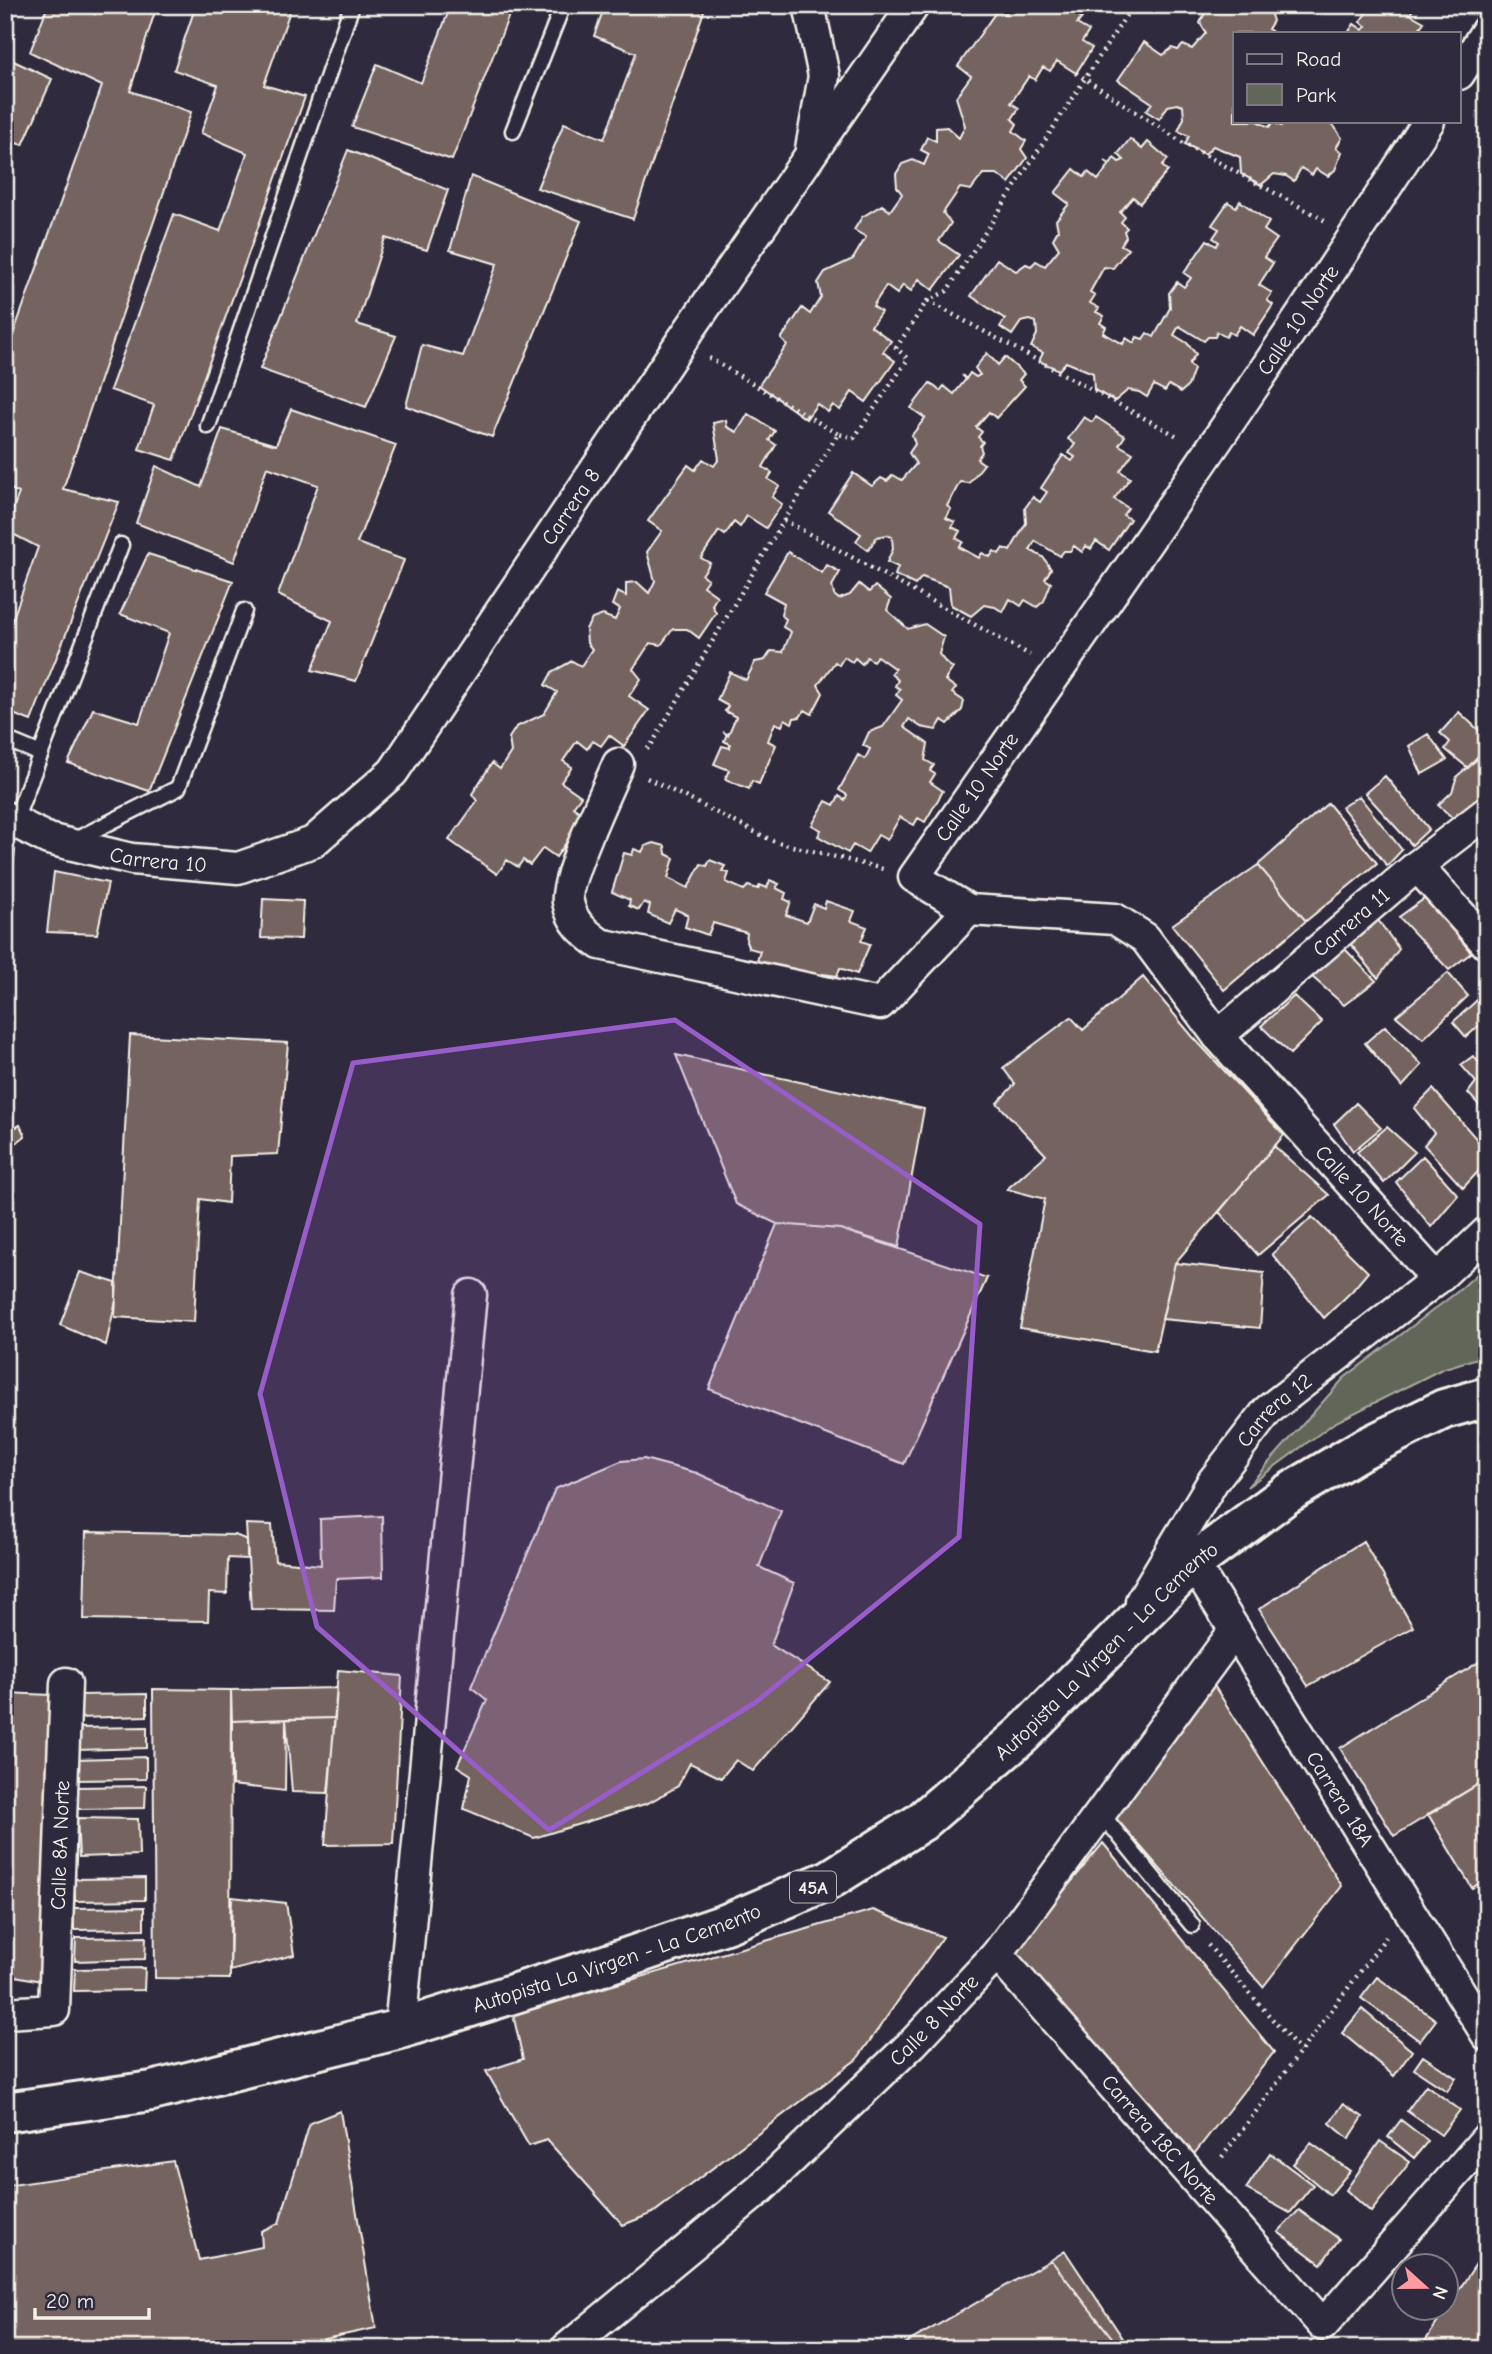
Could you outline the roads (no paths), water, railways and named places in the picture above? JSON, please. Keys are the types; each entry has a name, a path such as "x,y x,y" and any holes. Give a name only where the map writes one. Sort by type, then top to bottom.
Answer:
{"main road":[{"name":"Autopista La Virgen - La Cemento","path":"5,2112 152,2091 400,2029 728,1923 829,1880 921,1822 1022,1735 1194,1563 1287,1494 1359,1451 1444,1409 1487,1397"}],"street":[{"name":"Carrera 8","path":"809,5 824,75 810,158"},
{"name":"Carrera 8","path":"313,842 393,772 681,342 914,5"},
{"path":"1460,72 1487,30"},
{"name":"Calle 10 Norte","path":"1428,122 1354,236 1058,671 914,877 969,910 1115,919 1145,938 1219,1036 1437,1279"},
{"path":"618,764 578,858 567,900 578,928 600,944 880,1004 969,910"},
{"name":"Carrera 11","path":"1219,1036 1417,866 1487,812"},
{"name":"Carrera 10","path":"10,820 48,839 132,859 238,867 313,842"},
{"path":"1417,866 1487,944"},
{"name":"Carrera 12","path":"1119,1637 1213,1481 1268,1410 1437,1279 1487,1233"},
{"path":"400,2029 471,1295"},
{"name":"Carrera 18A","path":"1194,1563 1487,2035"},
{"name":"Calle 8 Norte","path":"566,2349 760,2190 913,2043 997,1954 1235,1630"},
{"name":"Calle 8A Norte","path":"5,2013 54,2010 66,1683"},
{"name":"Carrera 18C Norte","path":"997,1954 1323,2325 1487,2138"}],"lane":[{"path":"208,426 352,5"},
{"path":"513,131 563,5"},
{"path":"10,820 41,754 121,545"},
{"path":"68,844 178,788 244,611"},
{"path":"5,739 41,754"},
{"path":"1100,1812 1192,1925"}]}
